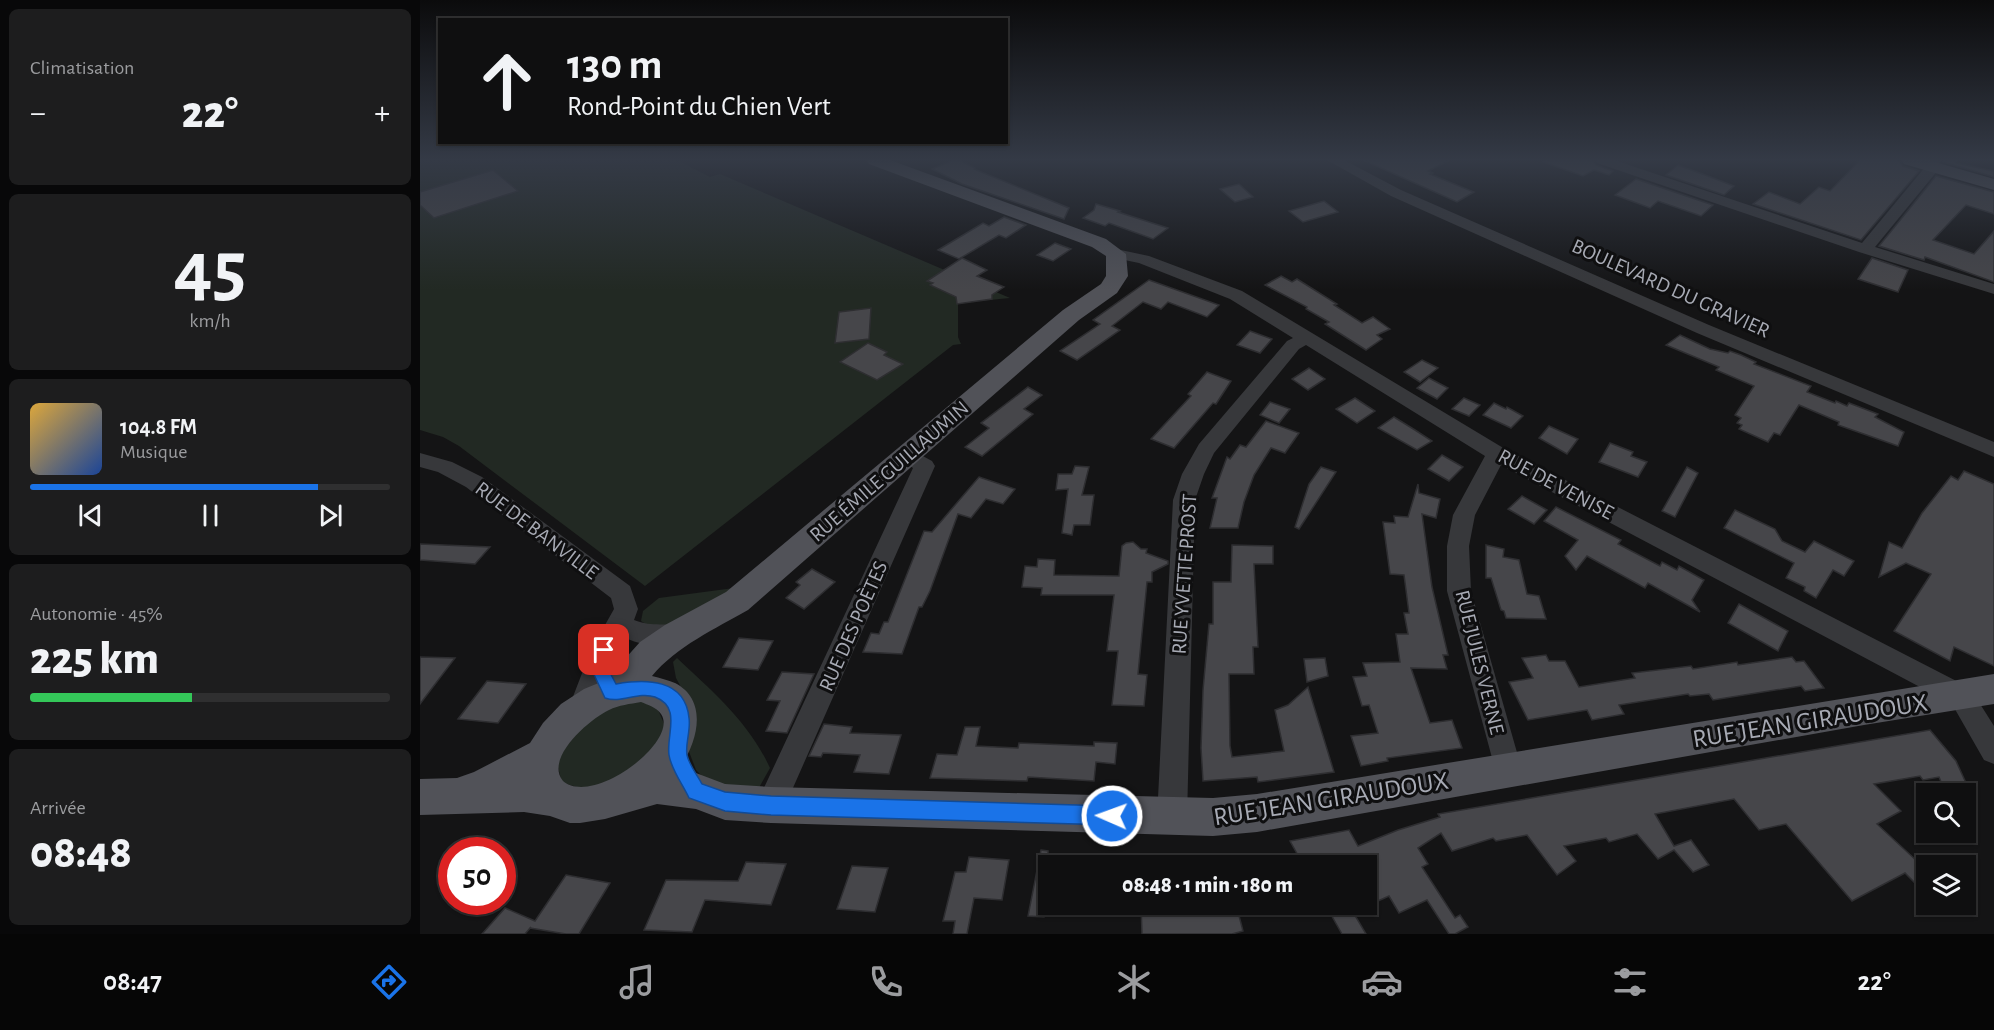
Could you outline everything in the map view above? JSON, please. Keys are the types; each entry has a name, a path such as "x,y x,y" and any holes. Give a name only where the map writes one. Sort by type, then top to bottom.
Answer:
{"main road":[{"path":"994,204 1074,233 1094,248 1105,261 1108,273"},
{"name":"RUE ÉMILE GUILLAUMIN","path":"602,689 676,635 737,601 908,454 1108,273"},
{"path":"661,691 663,675 676,635"},
{"path":"552,798 543,787 540,772 543,755 552,738 565,722 602,689 641,687 661,691 674,701 681,717 678,756 696,791"},
{"name":"RUE JEAN GIRAUDOUX","path":"622,794 657,786 696,791 725,802 771,806 1172,818 1214,817 1257,813 1864,709 1977,692"},
{"path":"430,797 524,794 552,798 571,805 596,804 622,794 647,778 666,758 678,736"},
{"path":"430,797 479,789 543,755"}],"street":[{"name":"BOULEVARD DU GRAVIER","path":"1420,204 1694,325 1994,450"},
{"path":"1731,204 1994,289"},
{"path":"1865,249 1901,204"},
{"name":"RUE DE VENISE","path":"1108,273 1138,263 1157,264 1236,295 1498,454 1977,692"},
{"name":"RUE YVETTE PROST","path":"1172,818 1184,500 1193,474 1206,449 1293,345 1306,338"},
{"name":"RUE DES POÈTES","path":"771,806 925,466 908,454"},
{"name":"RUE JULES VERNE","path":"1498,454 1489,465 1464,515 1458,546 1459,591 1508,770"},
{"name":"RUE DE BANVILLE","path":"420,460 445,467 474,482 621,593 626,609 620,625 604,650 602,689"},
{"path":"620,625 647,636 676,635"},
{"path":"1977,692 1994,751"}],"shaded area":[{"path":"420,204 789,204 1010,298 958,303 958,337 961,344 953,345 645,586 459,446 443,437 420,430"},
{"path":"734,588 676,624 654,629 641,621 643,611 659,598"},
{"path":"677,658 729,708 761,751 770,768 756,793 709,783 696,770 688,749 688,700 676,678 673,662"},
{"path":"631,699 656,705 665,726 653,755 624,780 589,790 562,783 556,759 598,708"}],"building":[{"path":"420,204 479,204 434,218"},
{"path":"1019,204 1058,204 1069,208 1064,219"},
{"path":"1096,204 1168,228 1153,239 1109,223 1105,226 1083,218 1094,210"},
{"path":"1315,204 1327,204 1338,212 1303,222 1289,211"},
{"path":"1638,204 1655,204 1650,208"},
{"path":"1665,204 1713,205 1701,216"},
{"path":"1753,204 1892,204 1861,240"},
{"path":"1914,204 1994,204 1994,214 1966,205 1933,240 1974,254 1994,231 1994,282 1925,257 1924,260 1879,246"},
{"path":"1004,217 1026,225 1006,238 999,235 959,259 938,250 983,223 989,226"},
{"path":"1055,243 1071,249 1053,261 1037,255"},
{"path":"962,258 987,270 977,276 1004,287 992,295 992,299 957,304 956,297 930,285 933,283 927,281"},
{"path":"1872,258 1908,270 1898,292 1858,279"},
{"path":"1281,276 1292,282 1297,279 1362,323 1373,317 1390,329 1377,335 1382,339 1366,350 1325,324 1329,322 1306,309 1307,307 1265,285"},
{"path":"1149,280 1219,305 1207,317 1168,302 1161,309 1143,302 1112,326 1120,330 1077,360 1060,351 1100,324 1093,320"},
{"path":"871,308 869,339 835,343 839,312"},
{"path":"1250,331 1272,339 1260,353 1237,345"},
{"path":"1680,335 1710,349 1728,353 1730,351 1741,355 1756,362 1754,364 1811,386 1807,392 1835,403 1836,401 1847,406 1849,403 1878,414 1875,417 1904,432 1898,446 1838,425 1839,422 1799,405 1780,435 1774,433 1768,442 1739,429 1742,425 1737,423 1741,418 1735,415 1754,386 1716,370 1719,367 1666,345"},
{"path":"868,343 887,352 884,355 903,364 877,380 840,362"},
{"path":"1422,360 1438,368 1420,382 1404,372"},
{"path":"1309,368 1325,379 1308,390 1292,379"},
{"path":"1207,372 1231,381 1216,404 1213,403 1174,448 1151,439 1191,396 1188,394"},
{"path":"1429,378 1448,388 1437,399 1417,388"},
{"path":"1028,387 1042,395 1024,409 1033,414 982,456 965,447 989,428 981,423"},
{"path":"1355,398 1375,411 1357,423 1336,409"},
{"path":"1464,398 1480,405 1469,416 1452,409"},
{"path":"1270,402 1290,409 1279,423 1260,415"},
{"path":"1494,403 1523,416 1511,428 1483,415"},
{"path":"1394,417 1432,441 1417,450 1378,428"},
{"path":"1266,421 1299,433 1285,453 1271,448 1254,475 1238,528 1210,528 1217,498 1212,498 1227,457 1230,459 1240,445 1246,447"},
{"path":"1549,426 1578,439 1567,454 1539,438"},
{"path":"1610,443 1633,452 1631,456 1647,462 1638,477 1599,462"},
{"path":"1442,455 1463,467 1449,481 1428,469"},
{"path":"1075,466 1089,467 1082,495 1094,495 1090,525 1074,525 1072,535 1062,533 1068,489 1056,490 1058,474 1072,474"},
{"path":"1321,467 1336,472 1299,529 1295,527 1309,484"},
{"path":"1687,467 1698,473 1675,517 1662,511"},
{"path":"1964,471 1994,484 1994,666 1954,647 1950,661 1894,631 1931,574 1906,563 1879,577 1889,542 1902,548 1922,513 1951,476 1958,480"},
{"path":"979,477 1015,489 1003,504 986,499 971,518 958,514 930,591 922,607 919,607 902,654 863,652 871,633 879,634 884,622 888,622 924,531 932,532"},
{"path":"1418,484 1419,493 1440,499 1436,518 1422,514 1432,587 1448,655 1443,655 1447,669 1411,668 1430,723 1452,720 1462,748 1387,758 1388,761 1361,766 1351,736 1378,733 1369,705 1362,706 1353,677 1367,676 1363,663 1400,662 1396,634 1408,634 1404,613 1409,613 1404,575 1390,574 1383,522 1395,523 1394,516 1408,517"},
{"path":"1522,496 1547,510 1534,524 1508,509"},
{"path":"1556,507 1621,540 1618,544 1660,566 1662,562 1677,570 1679,566 1704,580 1692,600 1700,612 1648,583 1645,588 1587,556 1576,570 1565,556 1578,540 1544,521"},
{"path":"1735,510 1775,529 1782,541 1805,552 1814,541 1854,561 1844,576 1833,570 1816,598 1804,591 1805,587 1786,578 1794,563 1724,528"},
{"path":"1133,542 1141,549 1147,549 1146,553 1168,561 1168,564 1152,572 1152,582 1147,582 1138,674 1147,675 1144,706 1112,705 1118,651 1107,651 1114,595 1041,595 1042,588 1022,587 1025,566 1037,567 1038,559 1055,560 1054,575 1119,576 1122,546"},
{"path":"420,544 490,547 475,564 420,560"},
{"path":"1232,545 1273,546 1273,564 1254,564 1258,647 1253,647 1254,674 1229,674 1232,757 1284,751 1275,710 1288,705 1308,687 1334,772 1258,782 1257,777 1203,781 1201,748 1203,690 1209,624 1213,624 1213,582 1231,582"},
{"path":"1486,545 1504,549 1503,557 1519,560 1527,594 1539,596 1546,619 1506,618 1504,611 1501,610 1491,578 1486,578"},
{"path":"812,569 835,582 804,609 786,598 800,585 796,582"},
{"path":"1739,604 1788,631 1778,651 1728,623"},
{"path":"739,638 773,641 758,670 723,667"},
{"path":"1546,655 1549,661 1565,661 1579,687 1635,678 1632,673 1691,666 1693,669 1737,662 1738,665 1792,657 1796,662 1804,661 1824,688 1805,691 1801,686 1713,700 1709,694 1690,696 1688,694 1619,705 1624,714 1592,720 1587,710 1528,720 1509,682 1533,678 1522,658"},
{"path":"420,657 455,658 420,704"},
{"path":"1325,658 1328,676 1307,682 1304,659"},
{"path":"782,672 814,674 787,733 766,731 780,701 767,700"},
{"path":"487,681 526,684 498,723 458,719"},
{"path":"824,724 852,727 850,733 901,735 889,774 854,772 860,755 823,753 821,757 809,756"},
{"path":"965,727 980,727 976,746 1018,748 1019,743 1094,746 1094,742 1117,743 1115,764 1096,762 1094,781 1028,777 1027,781 930,778 937,754 957,755"},
{"path":"1930,730 1956,761 1966,783 1941,783 1939,777 1923,780 1920,776 1874,784 1901,811 1877,824 1916,860 1916,884 1905,873 1852,901 1786,824 1759,830 1734,799 1655,814 1674,846 1691,840 1709,865 1693,872 1674,850 1658,859 1637,834 1609,842 1606,838 1564,846 1576,861 1557,875 1527,835 1496,841 1493,838 1452,851 1441,833 1418,848 1428,864 1422,867 1455,918 1460,915 1468,927 1455,934 1449,934 1427,900 1399,913 1389,896 1378,901 1377,855 1298,855 1290,841 1349,830 1358,846 1440,817 1438,814"},
{"path":"1041,850 1048,851 1048,855 1040,855"},
{"path":"969,857 1009,860 1002,900 974,898 967,934 953,934 955,921 943,921 955,872 966,872"},
{"path":"746,862 786,864 771,905 705,900 692,932 644,930 666,880 738,881"},
{"path":"1038,865 1038,915 1044,915 1044,917 1028,916"},
{"path":"852,866 888,868 875,912 837,909"},
{"path":"566,875 610,883 579,934 530,928 525,934 482,934 499,915 516,915 516,913 535,921"},
{"path":"1141,915 1239,915 1243,931 1232,934 1142,934"},
{"path":"1331,915 1355,915 1366,934 1342,934"}],"route":[{"path":"604,650 598,666 611,693 641,687 661,691 674,701 681,717 678,756 696,791 725,802 771,806 1112,816"}]}
